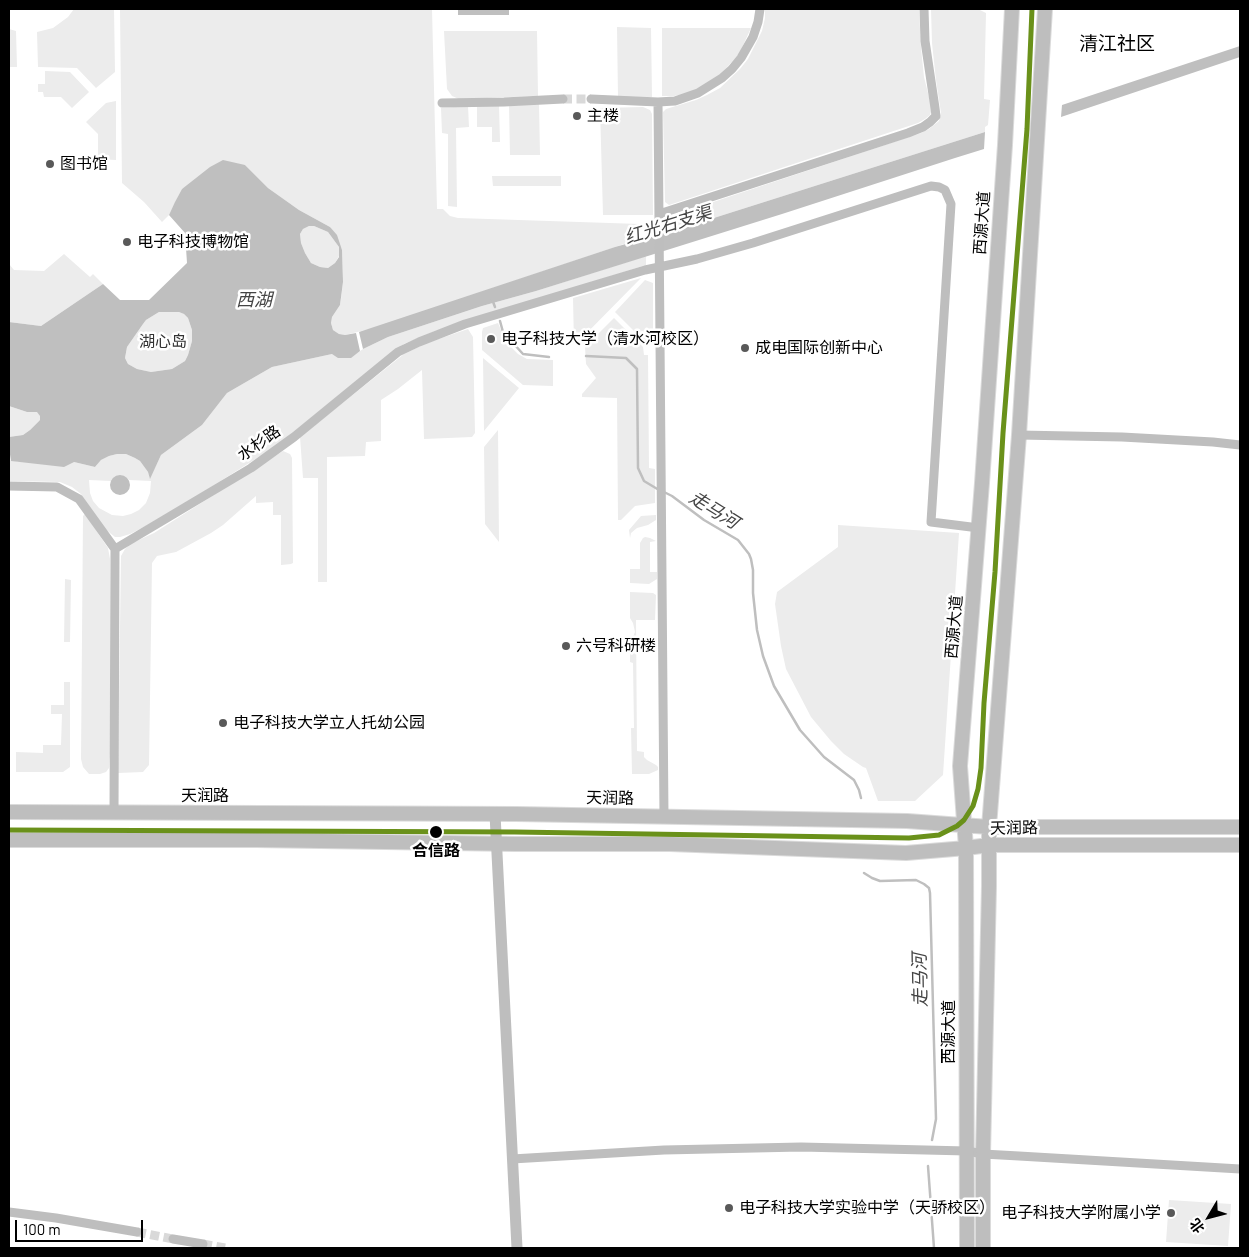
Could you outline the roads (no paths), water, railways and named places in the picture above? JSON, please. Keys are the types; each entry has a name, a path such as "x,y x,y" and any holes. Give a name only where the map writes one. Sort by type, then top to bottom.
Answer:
{"main road":[{"name":"西源大道","path":"967,1248 966,848 960,766 979,528 1005,145 1012,9"},
{"path":"983,1248 988,827 1019,435 1045,9"},
{"name":"天润路","path":"9,812 664,816 907,820 988,827 1240,827"},
{"name":"天润路","path":"9,840 670,844 906,853 989,845 1240,845"}],"street":[{"path":"591,99 658,102 675,101 698,94 732,69 753,37 760,9"},
{"path":"659,214 908,133 930,122 936,116 925,41 924,9"},
{"path":"442,103 563,100"},
{"path":"658,102 664,816"},
{"name":"水杉路","path":"115,549 250,468 294,437 398,352 409,346 465,324 645,270 697,259 931,186 945,190 951,204 931,522 979,528"},
{"path":"1019,435 1132,438 1240,444"},
{"path":"9,486 57,487 79,499 115,549 114,813"},
{"path":"495,814 517,1248"},
{"path":"512,1159 664,1150 791,1148 967,1151 983,1154 1240,1169"},
{"path":"9,1212 137,1232"},
{"path":"173,1239 203,1244"}],"water":[{"path":"458,9 509,9 509,15 458,15"},
{"path":"1240,46 1240,57 1061,117 1062,105"},
{"path":"985,132 984,149 536,291 482,306 388,337 363,349 359,332 615,247 676,230"},
{"name":"西湖","path":"223,160 245,165 268,188 299,210 330,227 337,235 342,250 343,282 340,305 332,317 331,323 333,330 339,334 356,333 360,351 351,358 338,358 332,354 272,367 227,393 202,425 161,455 150,479 148,472 140,461 126,454 109,456 101,460 95,467 74,462 64,467 11,461 9,437 23,435 40,420 40,416 37,412 27,412 9,406 9,322 41,326 103,284 120,300 149,300 187,263 185,233 169,215 182,189 210,167","holes":["314,226 328,232 339,247 339,257 328,268 311,263 305,253 300,234 303,229","159,312 179,312 188,318 192,330 192,341 188,355 185,361 172,369 151,372 137,369 128,364 125,358 127,347 146,320"]},
{"path":"120,475 127,478 130,485 127,492 120,495 113,492 110,485 113,478"}],"waterway":[{"name":"走马河","path":"492,299 495,307"},
{"name":"走马河","path":"500,321 503,332 523,354 549,357"},
{"name":"走马河","path":"586,356 626,358 637,369 638,468 644,481 659,490"},
{"name":"走马河","path":"664,492 704,520 738,540 749,554 753,570 753,593 757,630 763,656 774,686 800,730 824,757 854,780 861,798"},
{"name":"走马河","path":"864,873 880,881 916,880 929,888 936,1119 932,1140"},
{"name":"走马河","path":"928,1166 934,1248"}],"tunnel":[{"path":"563,99 591,99"},
{"path":"137,1232 173,1239"},
{"path":"203,1244 225,1248"}],"place":[{"name":"主楼","path":"577,116"},
{"name":"图书馆","path":"50,164"},
{"name":"电子科技博物馆","path":"127,242"},
{"name":"电子科技大学（清水河校区）","path":"491,339"},
{"name":"成电国际创新中心","path":"745,348"},
{"name":"六号科研楼","path":"566,646"},
{"name":"电子科技大学立人托幼公园","path":"223,723"},
{"name":"合信路","path":"436,832"},
{"name":"电子科技大学实验中学（天骄校区）","path":"729,1208"},
{"name":"电子科技大学附属小学","path":"1171,1213"}],"district":[{"name":"清江社区","path":"1117,44"}],"water label":[{"name":"红光右支渠","path":"668,225"}],"park label":[{"name":"湖心岛","path":"163,342"}]}
